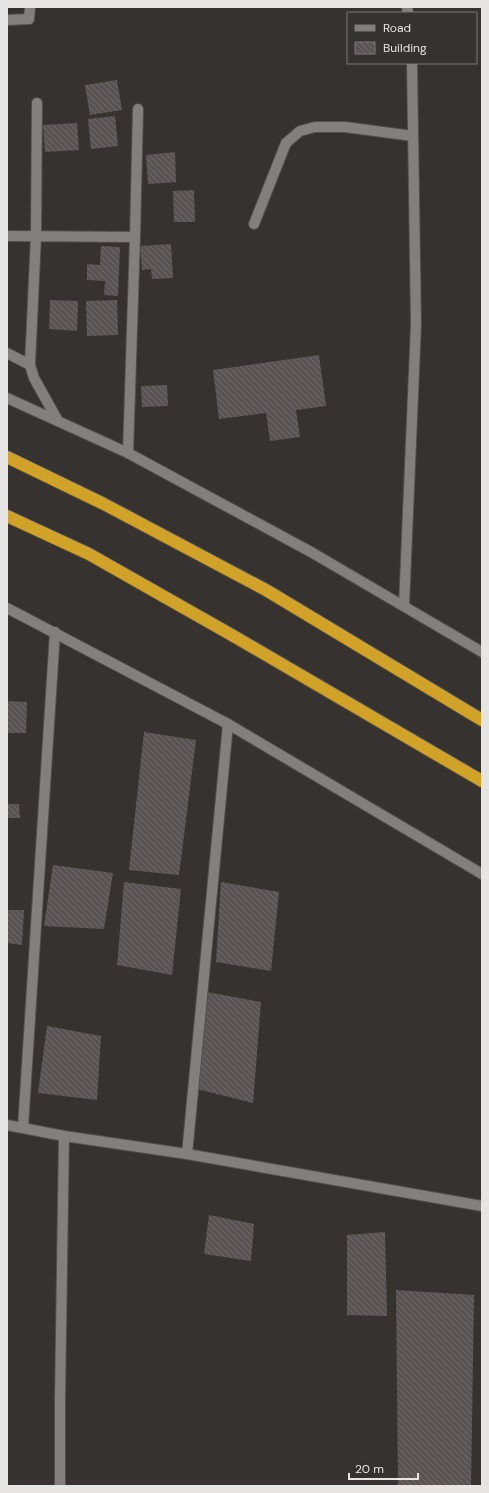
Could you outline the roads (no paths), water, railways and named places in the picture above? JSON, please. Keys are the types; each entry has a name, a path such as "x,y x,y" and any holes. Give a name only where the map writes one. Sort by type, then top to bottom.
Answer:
{"highway":[{"path":"7,457 104,504 266,590 482,720"},
{"path":"7,516 89,554 237,638 482,781"}],"street":[{"path":"7,20 29,19 30,7"},
{"path":"404,606 416,325 412,64"},
{"path":"37,102 36,236 30,365 34,378 58,421"},
{"path":"128,453 138,109"},
{"path":"254,224 286,143 300,131 315,127 346,127 413,136"},
{"path":"7,236 135,237"},
{"path":"7,353 30,365"},
{"path":"7,398 128,453 311,552 482,652"},
{"path":"7,608 228,724 482,874"},
{"path":"23,1127 55,632"},
{"path":"187,1154 228,724"},
{"path":"7,1125 64,1136 187,1154 482,1206"},
{"path":"60,1486 64,1136"}]}
